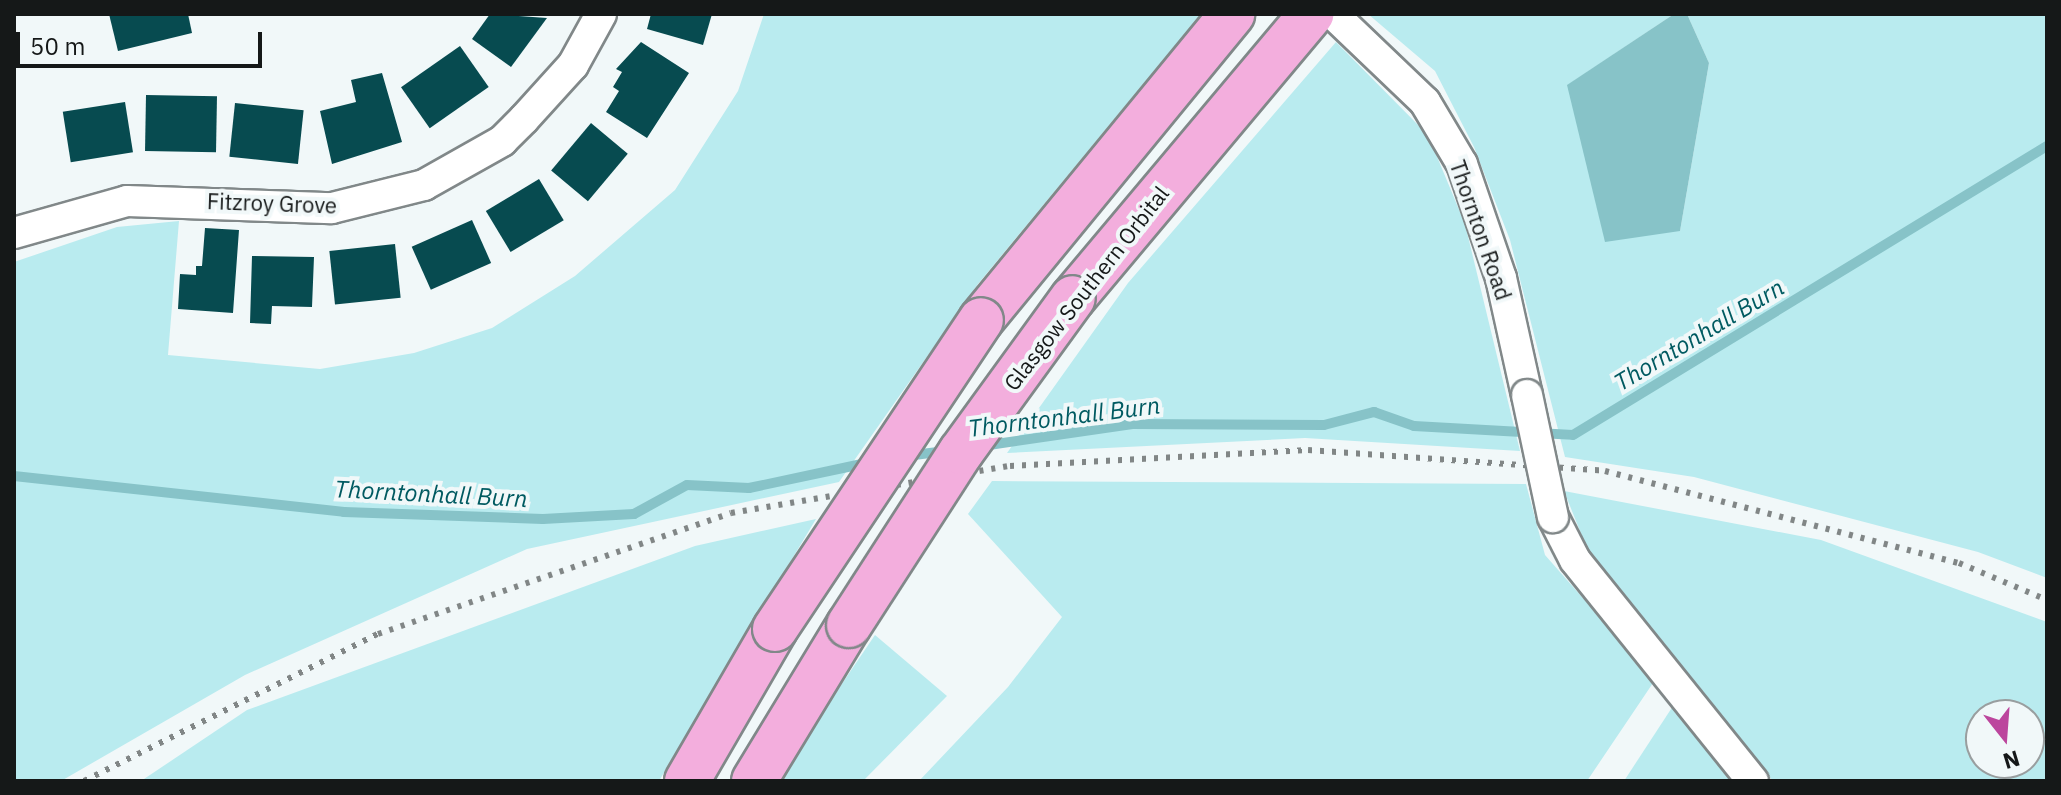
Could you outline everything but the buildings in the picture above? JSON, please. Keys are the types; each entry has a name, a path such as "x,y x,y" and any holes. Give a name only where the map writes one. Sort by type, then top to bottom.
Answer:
{"highway":[{"path":"687,781 775,629 981,320 1232,14"},
{"name":"Glasgow Southern Orbital","path":"754,781 849,625 961,452 1073,298 1297,29"}],"street":[{"name":"Fitzroy Grove","path":"14,233 127,201 332,208 424,185 502,141 573,65 601,14"},
{"name":"Thornton Road","path":"1333,14 1425,102 1462,164 1501,278 1553,517 1575,560 1753,781"}],"shaded area":[{"path":"764,14 1201,14 978,284 839,482 527,549 245,675 61,781 14,781 14,262 117,227 179,221 168,355 320,369 414,353 492,328 575,276 675,190 738,91"},
{"path":"1368,14 1674,14 1568,85 1680,231 1709,63 1687,14 2047,14 2047,578 1978,552 1694,477 1565,457 1510,240 1474,147 1435,71"},
{"path":"1674,14 1687,14 1709,63 1680,231 1605,242 1567,85"},
{"path":"1336,42 1428,135 1465,224 1520,451 1305,438 1007,453 1128,283"},
{"path":"992,481 1526,484 1545,555 1655,680 1587,781 919,781 1008,687 1062,617 968,514"},
{"path":"1564,491 1821,540 2047,622 2047,781 1773,781 1635,615 1586,546"},
{"path":"816,519 659,781 141,781 247,710 695,546"},
{"path":"875,635 947,696 863,781 776,781"},
{"path":"1673,706 1733,781 1624,781"}],"waterway":[{"name":"Thorntonhall Burn","path":"982,446 1132,424 1324,425 1374,412 1414,426 1573,435 2047,146"},
{"name":"Thorntonhall Burn","path":"906,456 946,451"},
{"name":"Thorntonhall Burn","path":"14,476 344,512 543,519 634,514 687,485 749,488 871,462"}],"railway":[{"path":"84,781 378,634 731,513 1010,466 1308,450 1605,471 1959,563 2047,600"}]}
